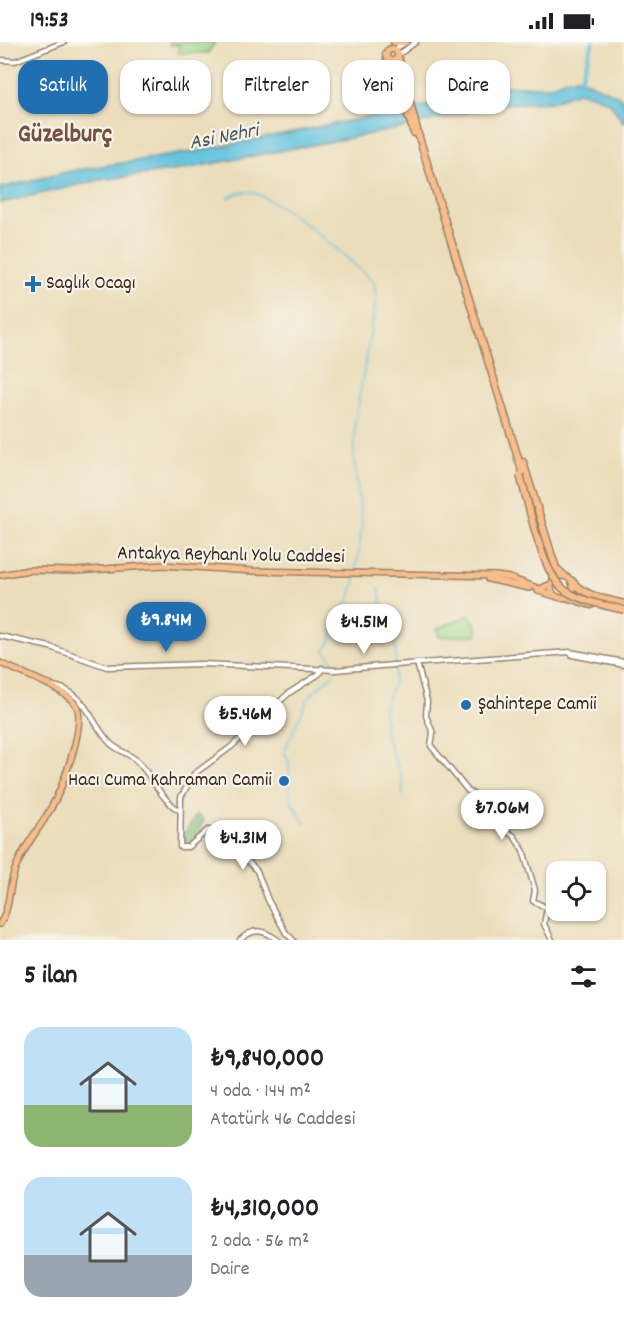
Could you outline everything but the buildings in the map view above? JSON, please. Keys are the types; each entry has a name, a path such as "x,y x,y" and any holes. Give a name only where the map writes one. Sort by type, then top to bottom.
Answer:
{"highway":[{"path":"384,42 393,49 407,42"},
{"path":"411,114 521,474 553,569 559,580 576,594 624,608"},
{"path":"460,276 521,474"},
{"path":"510,433 528,477 556,568 564,576"},
{"path":"572,581 576,586 624,608"},
{"path":"566,597 624,608"}],"main road":[{"name":"Antakya Reyhanlı Yolu Caddesi","path":"0,575 26,570 75,571 163,566 252,571 463,576"},
{"path":"463,576 510,578 540,589 551,584 554,578 564,576 572,581 573,591 566,597 555,596 513,583 463,576"},
{"path":"551,584 555,596"},
{"path":"0,663 67,696 76,705 80,729 53,806 15,867 7,909 0,924"}],"street":[{"path":"0,60 15,62 64,42"},
{"path":"393,49 416,42"},
{"path":"0,636 50,647 107,667 202,664 336,669 564,654 624,663"},
{"path":"417,663 427,701 426,716 433,733 431,746 468,791 483,800 491,821 520,843 535,890 533,901 548,908 545,927 552,940"},
{"path":"293,940 286,933 268,900 257,871 220,830 208,830 188,848 180,847 179,810 184,787 194,774 231,747 283,697 321,672 322,668"},
{"path":"50,687 59,687 78,696 109,742 135,759 166,802 179,810"},
{"path":"240,940 251,932 260,930 278,940"}],"green space":[{"path":"170,42 215,42 208,53 178,53 179,45 169,45"},
{"path":"469,615 476,624 478,635 439,637 437,629"},
{"path":"197,814 204,820 197,836 184,845 184,834"}],"water":[{"path":"579,78 619,96 624,103 624,123 610,103 596,96 578,92 551,102 510,104 510,86 551,86 566,79"},
{"path":"426,106 426,114 458,114 397,129 179,170 100,180 0,203 0,188 71,171 192,152 384,114 414,114 414,108"}],"waterway":[{"path":"580,82 593,42"},
{"path":"228,198 248,192 268,199 317,233 374,282 376,295 374,313 355,422 354,457 362,527 356,570"},
{"path":"337,667 325,651 331,640 337,613 349,601 356,575"},
{"path":"379,588 384,615 390,626"},
{"path":"385,733 384,706 394,682 396,653 392,628"},
{"path":"310,696 335,672"},
{"path":"305,823 290,800 289,762 284,751 308,699"},
{"path":"386,735 403,783 403,795"}],"place":[{"name":"Saglık Ocagı","path":"33,284"},
{"name":"Şahintepe Camii","path":"466,705"},
{"name":"Hacı Cuma Kahraman Camii","path":"284,781"}],"district":[{"name":"Güzelburç","path":"65,135"}],"water label":[{"name":"Asi Nehri","path":"224,138"}]}
